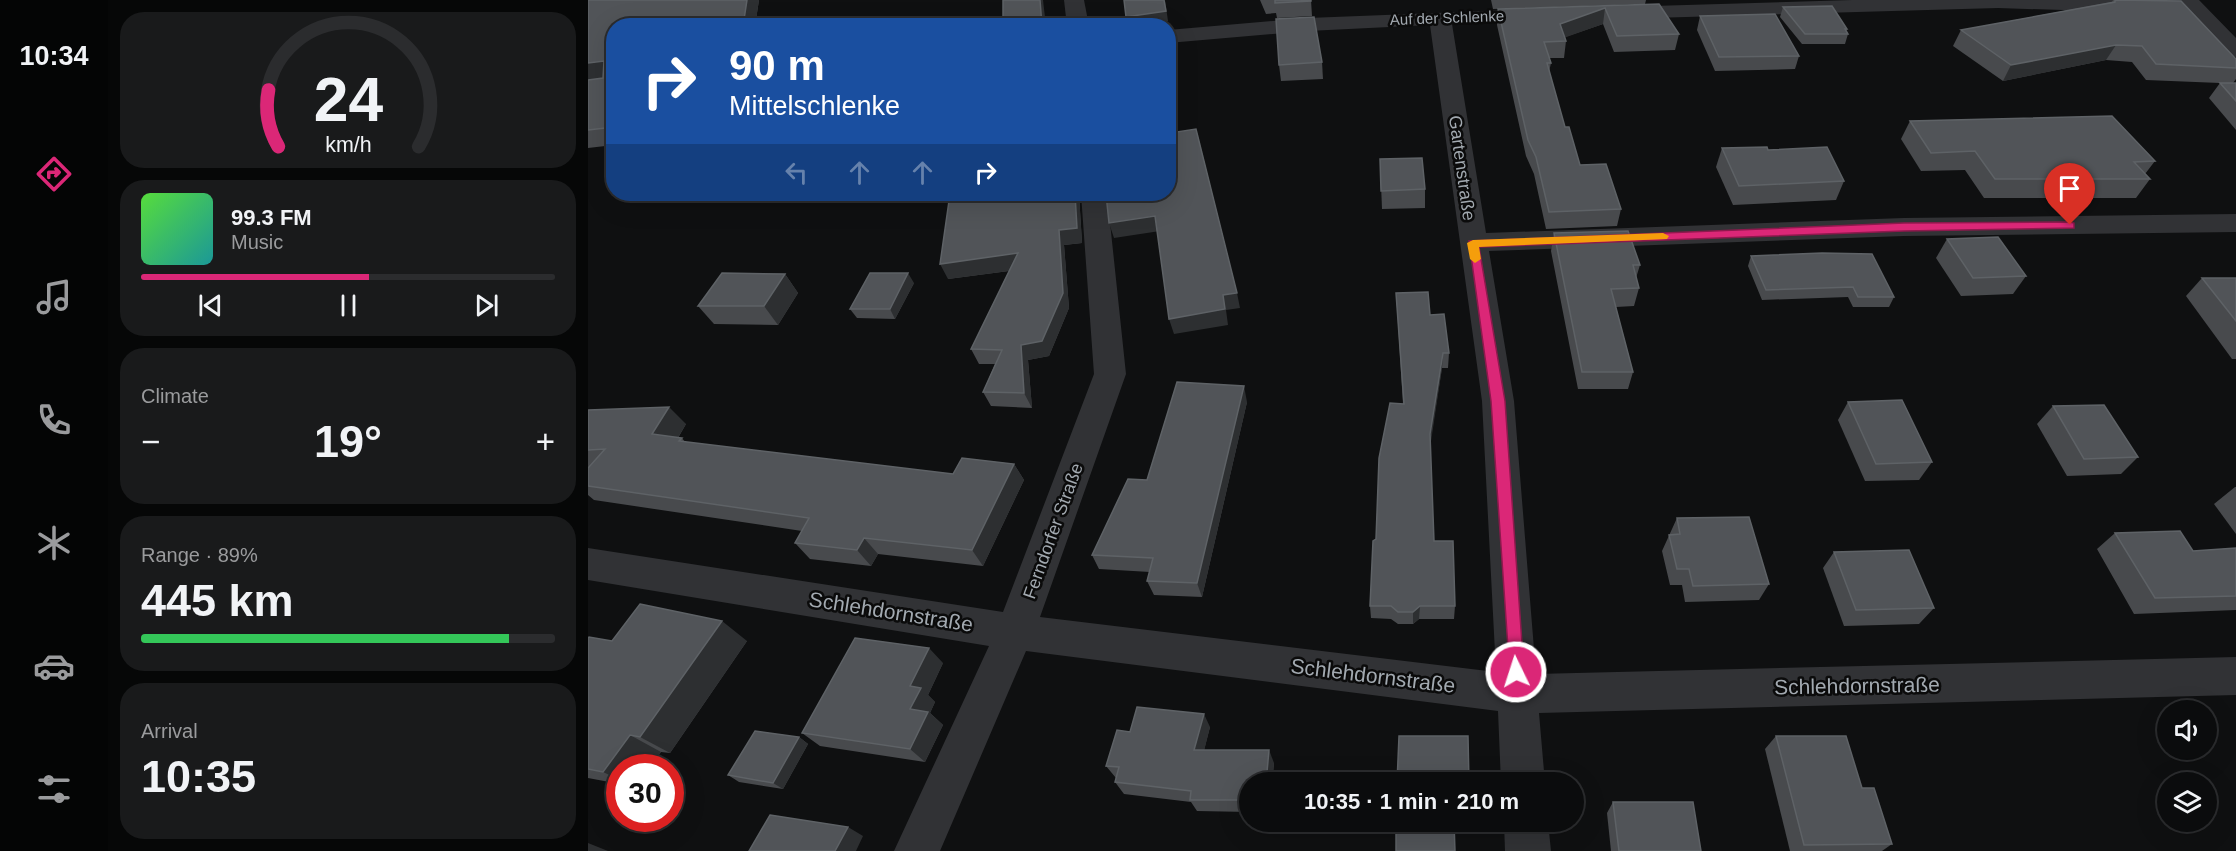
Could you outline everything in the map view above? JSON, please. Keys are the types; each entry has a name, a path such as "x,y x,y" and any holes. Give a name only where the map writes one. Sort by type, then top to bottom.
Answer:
{"street":[{"path":"1074,0 1077,18"},
{"path":"1592,14 1998,2 2191,4 2236,50"},
{"name":"Auf der Schlenke","path":"1176,36 1235,29 1440,18 1568,15"},
{"name":"Gartenstraße","path":"1440,18 1498,401 1522,772"},
{"name":"Ferndorfer Straße","path":"916,851 1016,632 1110,374 1095,201"},
{"path":"1473,243 1904,227 2236,223"},
{"name":"Schlehdornstraße","path":"588,564 1016,632 1518,694 2236,676"},
{"path":"1527,832 1528,851"}],"building":[{"path":"588,0 747,0 744,18 606,18 606,128 588,130 588,80 603,78 604,61 588,63"},
{"path":"1003,0 1040,0 1041,18 1003,18"},
{"path":"1124,0 1164,0 1166,11 1126,17"},
{"path":"1275,0 1311,0 1311,1 1275,3"},
{"path":"2115,0 2181,1 2236,59 2236,68 2156,64 2142,46 2116,45 2011,65 1961,30 2115,2"},
{"path":"1659,4 1679,34 1617,36 1605,8 1560,24 1566,41 1544,42 1551,63 1547,63 1565,127 1569,127 1580,165 1606,164 1621,209 1549,212 1536,157 1528,140 1498,9"},
{"path":"1832,6 1848,34 1805,34 1783,7"},
{"path":"1775,14 1799,56 1719,57 1700,16"},
{"path":"1314,17 1322,62 1279,65 1276,19"},
{"path":"2220,83 2236,83 2236,101"},
{"path":"2112,116 2155,161 2134,162 2150,179 1995,179 1975,151 1931,153 1910,121"},
{"path":"1176,124 1177,132 1196,129 1237,293 1223,295 1225,309 1169,319 1155,216 1109,223 1107,201 1176,201"},
{"path":"1767,147 1768,150 1827,147 1844,181 1739,186 1722,148"},
{"path":"1422,158 1425,189 1381,191 1380,159"},
{"path":"949,201 1075,201 1077,228 1059,230 1063,293 1042,341 1021,345 1024,393 983,392 1002,350 971,349 1018,253 940,264"},
{"path":"1628,231 1640,265 1633,265 1639,288 1611,289 1633,372 1582,372 1554,233"},
{"path":"1998,237 2026,276 1973,278 1947,239"},
{"path":"1822,253 1872,254 1894,297 1858,297 1853,287 1766,290 1751,256"},
{"path":"722,273 785,274 764,306 698,306"},
{"path":"870,273 908,273 890,309 850,309"},
{"path":"2202,278 2236,278 2236,321"},
{"path":"1428,292 1430,315 1444,314 1449,353 1443,353 1430,434 1434,541 1453,541 1455,606 1420,606 1413,612 1398,612 1391,606 1370,606 1373,541 1376,539 1379,458 1390,403 1404,404 1396,293"},
{"path":"1177,382 1244,386 1197,583 1147,581 1153,558 1092,555 1128,479 1147,480"},
{"path":"1902,400 1932,462 1876,464 1848,402"},
{"path":"2104,405 2138,457 2084,459 2053,406"},
{"path":"669,407 652,434 682,438 679,441 953,474 962,458 1014,464 972,550 864,538 857,550 795,543 809,518 588,486 588,468 605,449 588,450 588,410"},
{"path":"1749,517 1769,584 1693,586 1689,569 1677,569 1669,535 1680,534 1677,518"},
{"path":"2180,531 2193,551 2236,548 2236,596 2155,598 2115,533"},
{"path":"1909,550 1934,608 1856,610 1834,552"},
{"path":"640,604 722,621 640,737 630,735 616,754 606,754 606,768 603,772 588,769 588,638 612,641"},
{"path":"855,638 929,648 910,686 921,688 910,709 928,712 910,749 802,733"},
{"path":"1137,707 1204,714 1194,750 1269,750 1267,772 1239,772 1239,800 1190,800 1191,791 1115,782 1119,767 1106,766 1117,730 1130,732"},
{"path":"755,731 799,737 773,783 728,775"},
{"path":"1399,736 1468,736 1469,772 1397,772"},
{"path":"1776,736 1846,736 1862,788 1874,788 1892,844 1804,845"},
{"path":"1613,802 1693,802 1701,851 1619,851"},
{"path":"770,815 848,827 835,851 749,851"},
{"path":"1396,832 1454,832 1455,851 1396,851"}],"slow traffic":[{"path":"1475,259 1473,243 1663,236"}],"route":[{"path":"1516,672 1498,401 1473,243 1904,227 2070,225"}]}
